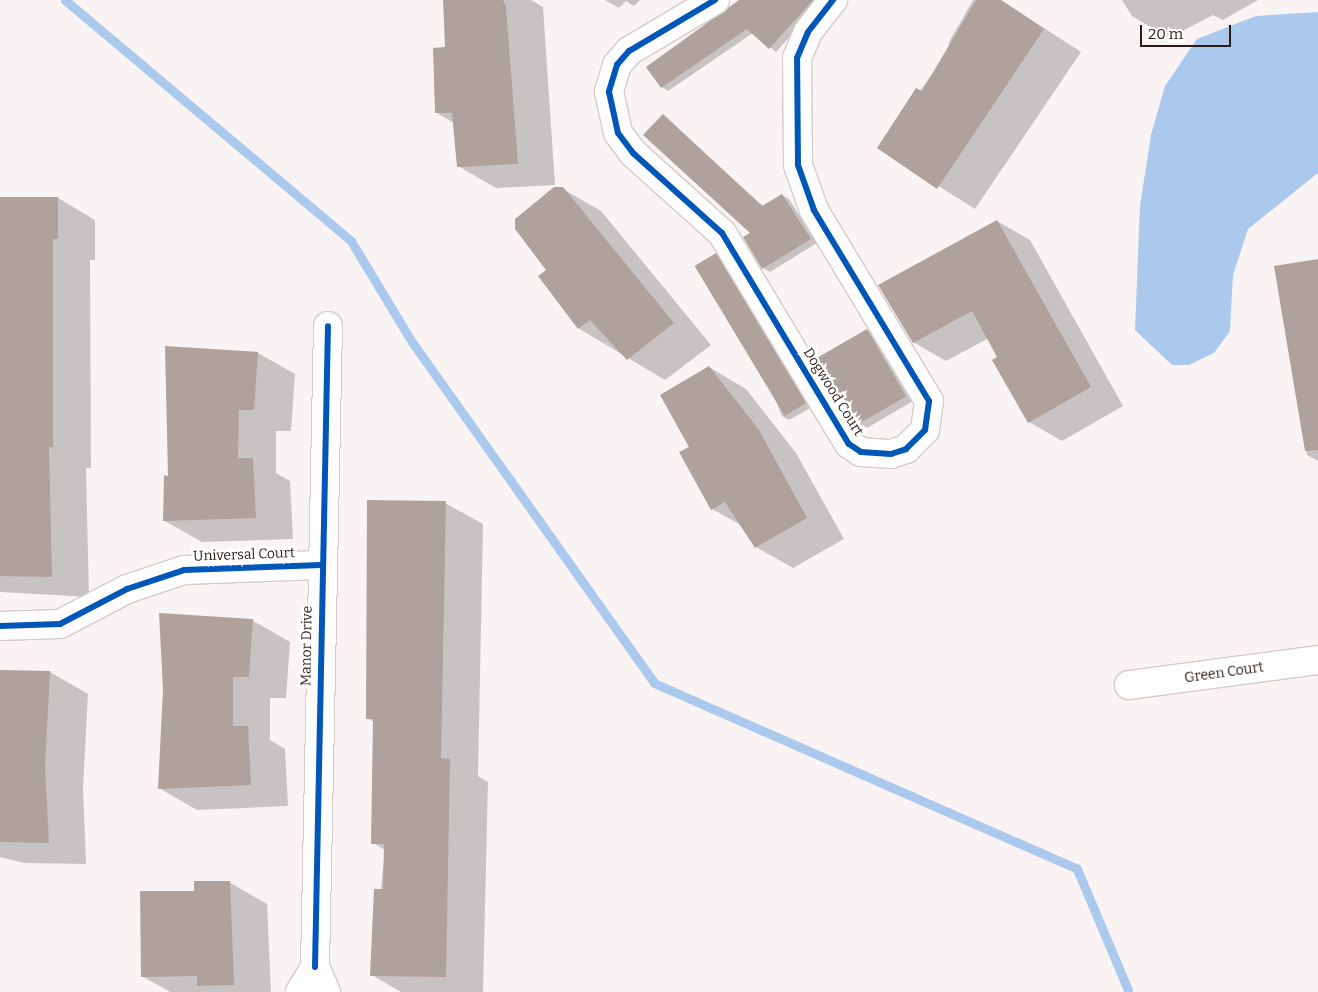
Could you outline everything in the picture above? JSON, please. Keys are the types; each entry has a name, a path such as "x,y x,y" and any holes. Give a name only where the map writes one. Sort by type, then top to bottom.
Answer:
{"street":[{"name":"Dogwood Court","path":"715,0 629,51 617,65 609,92 618,133 633,153 722,233 849,444 861,452 891,454 906,449 925,430 929,401 814,210 798,165 797,58 808,32 833,0"},
{"name":"Manor Drive","path":"326,992 315,967 321,565 328,326"},
{"name":"Universal Court","path":"0,626 60,624 128,589 184,570 321,565"},
{"name":"Green Court","path":"1129,685 1318,660"},
{"path":"300,992 315,967"}],"water":[{"path":"1318,12 1318,173 1248,229 1233,275 1230,331 1214,353 1189,365 1172,365 1135,330 1140,206 1151,135 1165,86 1197,39 1256,16"}],"building":[{"path":"443,0 503,0 506,7 518,164 457,167 452,113 435,113 433,48 445,47"},
{"path":"739,0 813,0 769,49 747,29 661,88 646,67"},
{"path":"976,0 1001,0 1044,29 937,189 877,148 916,88 922,91"},
{"path":"663,114 762,206 782,194 811,239 762,269 743,237 750,233 643,135"},
{"path":"554,187 563,187 674,323 627,360 590,320 578,329 538,276 546,270 515,229 515,219"},
{"path":"0,197 58,197 58,239 53,239 53,447 49,447 52,577 0,576"},
{"path":"997,220 1091,387 1028,423 992,360 997,357 972,311 913,343 878,285"},
{"path":"716,253 806,403 785,416 695,266"},
{"path":"1318,259 1318,450 1305,451 1274,266"},
{"path":"867,329 906,397 855,426 816,359"},
{"path":"165,346 258,352 254,410 239,410 238,458 253,458 256,518 163,521 164,475 168,476"},
{"path":"709,366 759,430 807,518 755,548 725,502 711,510 679,452 689,447 660,395"},
{"path":"367,500 446,501 441,758 450,759 446,977 370,976 374,889 383,889 384,844 371,844 373,719 366,719"},
{"path":"159,613 253,619 249,677 233,677 233,726 248,726 251,785 158,789 163,690"},
{"path":"0,670 50,671 45,766 49,843 0,842"},
{"path":"194,881 230,881 234,985 197,986 197,976 141,977 140,891 194,891"}],"waterway":[{"path":"65,0 351,241 412,342 654,683 1077,869 1128,990"}],"cycle path":[{"path":"715,0 629,51 617,65 609,92 618,133 633,153 722,233 849,444 861,452 891,454 906,449 925,430 929,401 814,210 798,165 797,58 808,32 833,0"},
{"path":"315,967 328,326"},
{"path":"0,626 60,624 127,589 184,570 321,565"}]}
